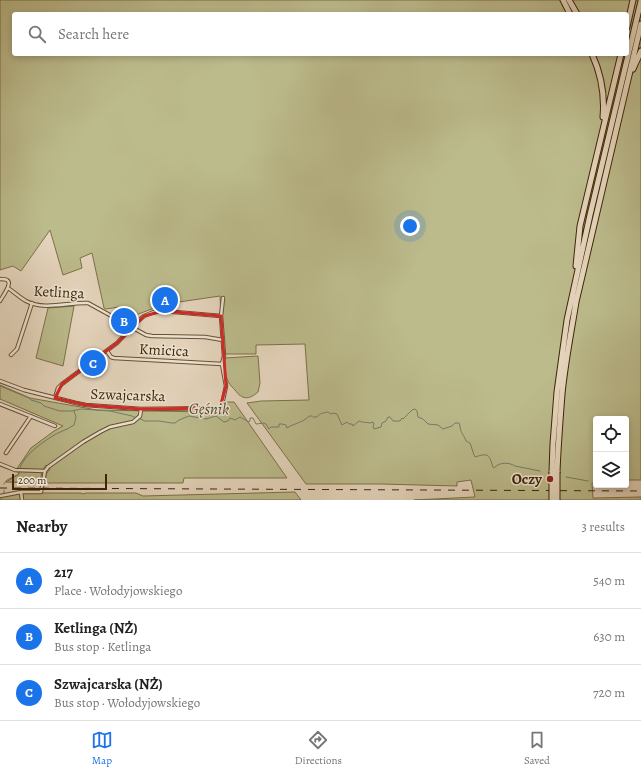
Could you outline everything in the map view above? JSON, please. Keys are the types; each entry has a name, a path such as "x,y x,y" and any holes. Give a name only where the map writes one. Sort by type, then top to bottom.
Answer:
{"highway":[{"path":"562,0 569,12"},
{"path":"569,0 576,12"},
{"path":"627,12 633,0"},
{"path":"629,18 633,0"},
{"path":"629,52 641,1"},
{"path":"552,500 562,393 576,302 641,24"},
{"path":"627,85 641,51"},
{"path":"593,56 601,76 603,89 603,113 600,138"},
{"path":"575,280 576,256 580,226 620,56"},
{"path":"558,500 553,438 558,385 567,320 575,280 628,56"}],"street":[{"name":"Ketlinga","path":"0,279 7,279 9,283 8,288 24,300 32,303 48,305 88,303 146,335 205,337 223,340"},
{"path":"0,301 8,288"},
{"name":"Szwajcarska","path":"0,381 19,389 86,405 141,409 220,408 226,386 222,364 224,356 221,316 223,298"},
{"path":"11,355 17,349 32,303"},
{"path":"55,398 58,388 62,384 117,343 144,316 154,312 163,311 221,316"},
{"name":"Kmicica","path":"107,351 114,358 222,364"},
{"path":"0,404 56,426"},
{"path":"2,500 0,496 21,492 42,492 45,471 48,467 100,432 110,427 134,422 140,416 141,409"},
{"path":"6,453 31,416"},
{"path":"0,464 12,470 45,471"},
{"path":"21,492 22,500"}],"highlighted area":[{"path":"163,311 221,316 226,386 220,408 141,409 86,405 55,398 62,384 117,343 144,316"}],"shaded area":[{"path":"0,0 641,0 641,480 629,480 629,416 593,416 592,483 593,498 641,497 641,500 414,500 475,497 471,480 457,482 457,486 306,484 247,403 261,401 309,400 305,344 256,345 256,354 223,354 220,296 165,304 125,319 120,317 119,307 104,308 92,253 80,258 82,268 63,275 50,230 21,271 13,266 0,270"},
{"path":"74,306 63,366 36,358 48,308"},
{"path":"258,356 260,383 258,392 249,398 240,396 230,385 228,380 225,371 225,358"},
{"path":"0,385 30,398 97,410 208,412 221,409 226,402 234,402 287,478 184,478 183,483 45,483 46,474 50,469 46,465 42,471 40,483 6,482 19,474 16,470 31,448 63,426 0,399"},
{"path":"295,492 301,500 0,500 0,497 20,493 136,493 143,496"}],"waterway":[{"name":"Gęśnik","path":"0,386 41,403 44,406 60,411 81,409 110,411 136,418"},
{"name":"Gęśnik","path":"313,417 317,417 320,414 328,412 331,414 337,414 342,425 347,422 353,426 359,421 370,423 373,422 374,429 381,427 382,423 386,421 388,417 390,417 393,421 400,421 415,409 418,417 423,419 428,424 438,425 443,429 452,426 455,423 459,423 461,432 466,441 470,443 475,457 484,455 488,456 494,468 501,464 507,463 540,471"},
{"path":"4,484 7,480 19,474 22,463 31,452 46,440 74,425 76,417 74,411"},
{"name":"Gęśnik","path":"138,418 145,421 172,423 189,416 206,419 216,416 224,422 228,421 230,418 235,420 240,417 249,422 250,418 253,418 256,424 264,423 269,429 271,427 279,427 279,424 286,425 287,428 309,416 312,416"},
{"name":"Gęśnik","path":"566,477 588,481"}],"railway":[{"path":"0,488 641,491"}],"place":[{"name":"217","path":"165,300"},
{"name":"Ketlinga (NŻ)","path":"124,321"},
{"name":"Szwajcarska (NŻ)","path":"93,363"},
{"name":"Oczy","path":"550,479"}]}
